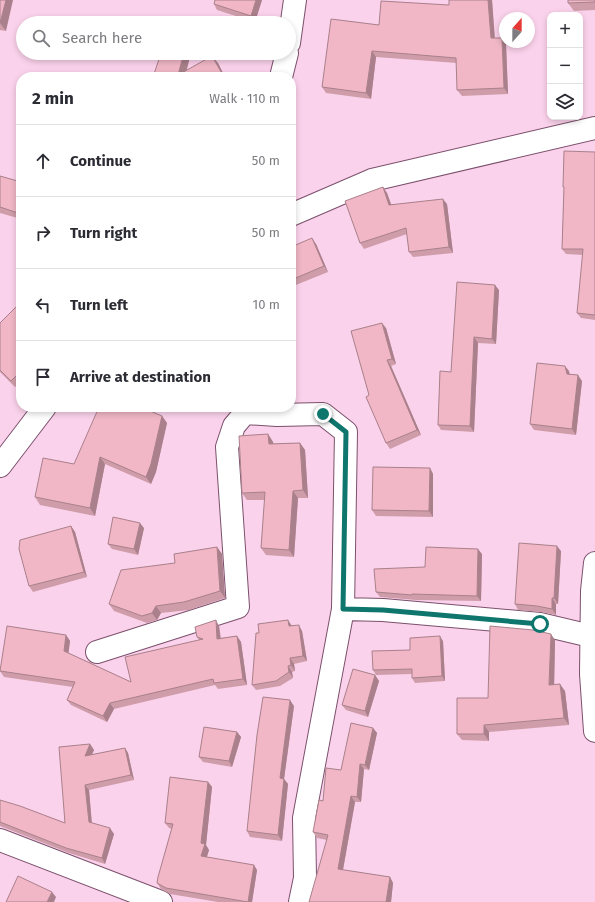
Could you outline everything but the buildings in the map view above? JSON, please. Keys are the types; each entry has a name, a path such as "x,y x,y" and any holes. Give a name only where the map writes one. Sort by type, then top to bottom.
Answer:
{"street":[{"path":"293,16 296,0"},
{"path":"282,72 285,60"},
{"path":"296,213 372,180 595,128"},
{"path":"0,466 41,412"},
{"path":"98,652 238,607 227,447 234,426 244,412"},
{"path":"258,412 277,415 323,414 346,432 343,609 304,818 305,878 300,902"},
{"path":"595,563 592,591 593,636 591,674 595,731"},
{"path":"343,609 383,610 540,624 593,636"},
{"path":"0,840 161,902"}],"route":[{"path":"323,414 346,432 343,609 383,610 540,624"}]}
